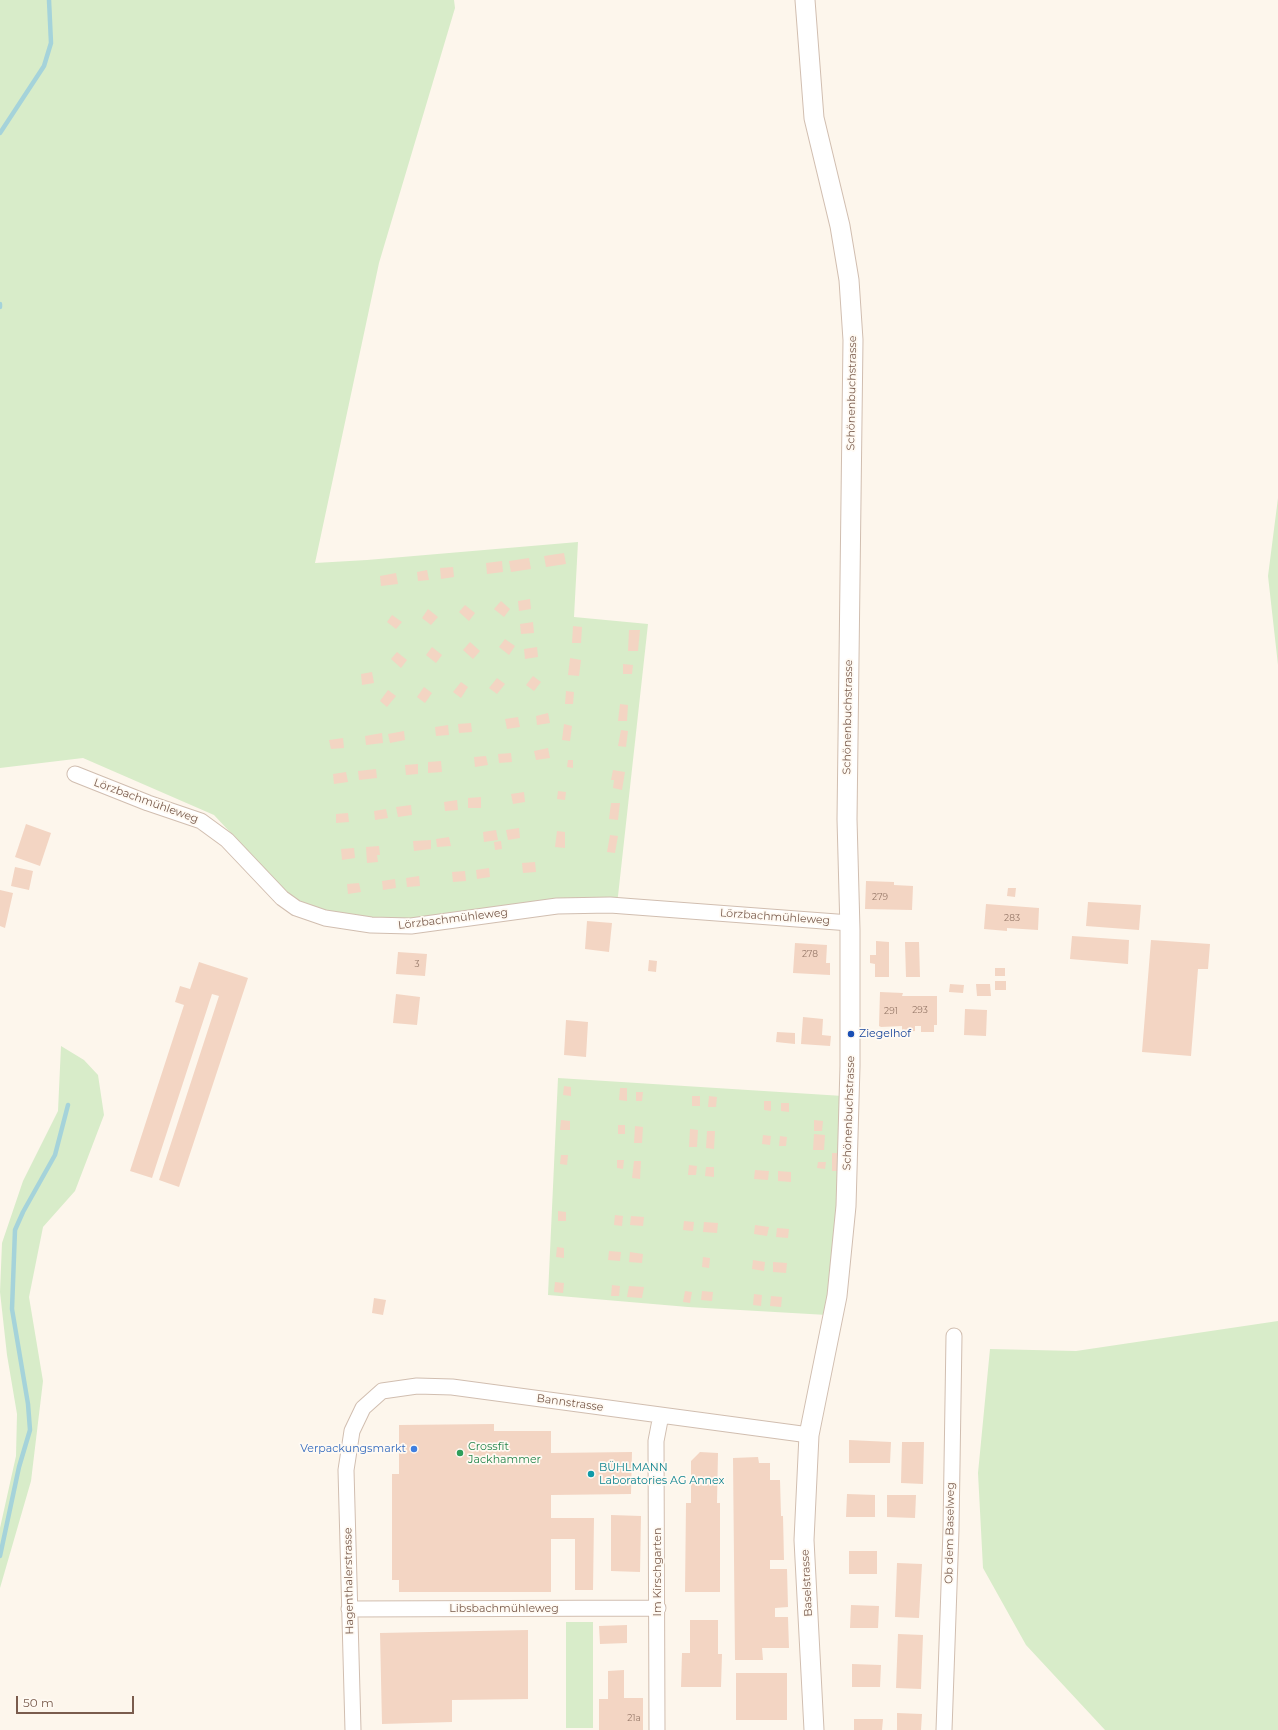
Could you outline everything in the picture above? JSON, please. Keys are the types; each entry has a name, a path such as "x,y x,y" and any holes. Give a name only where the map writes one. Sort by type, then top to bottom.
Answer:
{"street":[{"name":"Schönenbuchstrasse","path":"805,0 814,118 840,226 849,280 853,340 847,819 850,923 850,1059 846,1206 837,1296 820,1374 809,1435"},
{"name":"Lörzbachmühleweg","path":"75,774 148,803 201,821 227,840 282,898 296,908 325,918 371,925 411,926 557,906 610,905 850,923"},
{"name":"Ob dem Baselweg","path":"944,1730 951,1530 954,1336"},
{"name":"Bannstrasse","path":"352,1431 363,1408 382,1391 417,1386 452,1387 809,1435"},
{"name":"Im Kirschgarten","path":"657,1730 658,1608 656,1441 661,1415"},
{"name":"Hagenthalerstrasse","path":"352,1431 346,1470 353,1730"},
{"name":"Baselstrasse","path":"809,1435 804,1540 814,1730"},
{"name":"Libsbachmühleweg","path":"349,1609 658,1608"}],"green space":[{"path":"0,0 454,0 455,8 379,263 315,563 578,542 574,617 648,624 617,905 390,923 300,907 214,815 83,758 0,768"},
{"path":"1278,498 1278,665 1268,576"},
{"path":"61,1046 84,1060 98,1075 104,1115 75,1191 43,1227 29,1297 43,1381 31,1481 0,1588 0,1528 16,1456 17,1414 7,1355 0,1292 2,1243 23,1181 58,1111"},
{"path":"558,1078 843,1096 835,1302 827,1315 688,1307 548,1295"},
{"path":"1278,1321 1278,1730 1105,1730 1026,1645 983,1568 978,1473 990,1349 1076,1351"},
{"path":"566,1622 593,1622 593,1728 566,1728"}],"building":[{"path":"564,553 566,564 546,567 544,556"},
{"path":"529,558 531,569 511,572 509,561"},
{"path":"502,561 503,572 487,574 486,563"},
{"path":"453,567 454,577 441,579 440,568"},
{"path":"427,570 429,580 418,581 417,572"},
{"path":"396,573 398,584 381,586 380,576"},
{"path":"530,599 531,609 519,611 518,601"},
{"path":"501,601 510,609 504,617 494,609"},
{"path":"465,605 475,613 469,621 459,612"},
{"path":"428,609 438,617 431,625 422,618"},
{"path":"392,615 402,622 396,629 387,622"},
{"path":"533,622 534,633 521,634 520,624"},
{"path":"573,626 582,627 581,643 572,643"},
{"path":"629,630 640,630 638,651 628,651"},
{"path":"505,639 515,646 509,655 499,647"},
{"path":"470,642 480,651 473,659 463,650"},
{"path":"432,647 442,655 436,663 426,655"},
{"path":"537,647 538,657 525,659 524,649"},
{"path":"397,652 407,660 401,668 391,659"},
{"path":"570,658 581,660 579,676 568,675"},
{"path":"623,664 633,665 632,674 623,674"},
{"path":"372,672 374,683 362,685 361,674"},
{"path":"533,676 541,682 534,691 526,685"},
{"path":"497,678 505,684 497,694 489,688"},
{"path":"461,682 468,687 461,698 453,692"},
{"path":"424,687 432,693 425,703 417,697"},
{"path":"388,690 396,696 387,707 380,701"},
{"path":"566,691 574,692 573,704 565,704"},
{"path":"620,704 628,705 627,721 618,721"},
{"path":"548,713 550,723 537,725 536,716"},
{"path":"518,717 520,727 507,729 505,719"},
{"path":"471,723 472,732 459,733 458,724"},
{"path":"564,724 572,726 570,741 562,740"},
{"path":"448,725 449,735 436,736 435,727"},
{"path":"621,730 628,731 626,747 618,746"},
{"path":"404,731 405,740 390,743 388,734"},
{"path":"382,733 383,743 366,745 365,736"},
{"path":"343,738 344,748 331,749 329,740"},
{"path":"548,748 550,758 536,760 534,751"},
{"path":"511,753 512,762 499,763 498,754"},
{"path":"486,756 488,765 475,767 474,757"},
{"path":"568,760 573,760 573,768 567,767"},
{"path":"441,761 442,772 428,773 428,762"},
{"path":"418,764 418,774 406,775 405,765"},
{"path":"376,769 377,778 359,780 358,771"},
{"path":"613,770 625,772 622,790 613,788 614,780 611,780"},
{"path":"346,772 348,782 334,784 333,774"},
{"path":"558,791 566,792 565,800 557,799"},
{"path":"524,792 525,802 513,804 511,794"},
{"path":"481,797 481,808 468,808 468,798"},
{"path":"457,800 458,810 445,811 444,802"},
{"path":"611,803 620,803 618,820 609,819"},
{"path":"411,805 412,815 398,817 396,807"},
{"path":"386,809 388,818 375,820 374,811"},
{"path":"348,813 349,822 336,823 336,814"},
{"path":"26,824 51,833 40,866 15,857"},
{"path":"519,828 520,838 508,840 506,830"},
{"path":"496,830 498,840 484,842 483,832"},
{"path":"557,831 565,832 565,848 555,847"},
{"path":"610,835 618,836 615,853 607,852"},
{"path":"449,837 451,846 437,847 436,839"},
{"path":"431,840 431,849 414,851 413,841"},
{"path":"501,841 502,849 495,850 494,842"},
{"path":"379,846 380,855 377,855 378,862 367,863 366,847"},
{"path":"354,848 355,858 342,860 341,849"},
{"path":"535,862 536,872 523,873 522,863"},
{"path":"15,867 33,871 29,890 11,886"},
{"path":"489,868 490,877 477,879 476,870"},
{"path":"465,871 466,881 453,882 452,872"},
{"path":"419,876 420,886 407,887 406,878"},
{"path":"395,879 396,888 383,890 382,881"},
{"path":"866,881 894,882 894,885 913,886 912,910 865,909"},
{"path":"359,883 361,892 348,894 347,884"},
{"path":"1008,888 1016,888 1015,897 1007,896"},
{"path":"0,890 13,893 5,928 0,926"},
{"path":"1088,902 1141,905 1139,930 1086,926"},
{"path":"986,904 1039,908 1038,930 1007,928 1007,931 984,929"},
{"path":"587,921 612,923 609,952 585,949"},
{"path":"1072,936 1129,940 1128,964 1070,959"},
{"path":"1151,940 1210,944 1208,969 1198,969 1191,1056 1142,1052"},
{"path":"876,941 889,942 889,977 875,977 875,964 870,963 870,955 876,955"},
{"path":"905,942 919,942 920,977 906,977"},
{"path":"795,943 827,945 826,963 830,963 830,975 793,973"},
{"path":"398,952 427,954 425,976 396,974"},
{"path":"649,960 657,961 656,972 648,971"},
{"path":"199,962 248,978 179,1187 159,1180 219,996 212,994 152,1178 130,1171 184,1005 175,1002 180,986 190,989"},
{"path":"995,968 1005,968 1005,976 995,976"},
{"path":"995,981 1006,981 1006,990 995,990"},
{"path":"950,984 964,985 963,993 949,992"},
{"path":"976,984 990,984 991,996 977,996"},
{"path":"880,992 903,993 902,996 937,996 937,1025 934,1025 934,1032 921,1032 921,1026 915,1026 915,1031 902,1032 902,1026 879,1026"},
{"path":"396,994 420,997 417,1025 393,1023"},
{"path":"965,1009 987,1010 986,1036 964,1035"},
{"path":"803,1017 823,1019 822,1035 831,1036 830,1046 801,1044"},
{"path":"566,1020 588,1022 586,1057 564,1055"},
{"path":"777,1032 795,1033 795,1044 776,1042"},
{"path":"564,1086 571,1087 571,1096 563,1095"},
{"path":"620,1088 627,1088 627,1101 619,1100"},
{"path":"636,1092 643,1092 642,1101 636,1101"},
{"path":"692,1096 700,1096 700,1106 692,1106"},
{"path":"709,1096 717,1097 716,1107 708,1107"},
{"path":"764,1101 771,1101 771,1111 764,1110"},
{"path":"781,1103 789,1103 789,1112 781,1111"},
{"path":"561,1120 570,1121 570,1130 560,1130"},
{"path":"814,1120 823,1121 822,1131 814,1131"},
{"path":"618,1125 625,1125 625,1134 618,1134"},
{"path":"635,1126 643,1127 642,1143 634,1143"},
{"path":"690,1129 698,1130 697,1147 689,1147"},
{"path":"707,1131 715,1131 714,1149 706,1148"},
{"path":"814,1134 825,1135 824,1150 813,1150"},
{"path":"763,1135 771,1136 770,1145 762,1144"},
{"path":"780,1136 787,1137 786,1146 779,1146"},
{"path":"832,1153 838,1153 837,1171 832,1171"},
{"path":"561,1155 568,1155 567,1165 560,1164"},
{"path":"617,1160 624,1160 623,1169 617,1168"},
{"path":"634,1161 641,1161 640,1179 632,1178"},
{"path":"818,1162 826,1162 825,1169 817,1168"},
{"path":"689,1165 697,1166 696,1175 688,1175"},
{"path":"706,1167 714,1167 714,1177 705,1176"},
{"path":"755,1170 769,1171 768,1180 754,1179"},
{"path":"778,1171 791,1172 791,1182 778,1181"},
{"path":"558,1211 566,1212 566,1221 558,1221"},
{"path":"615,1215 623,1216 622,1226 614,1225"},
{"path":"631,1216 644,1217 643,1226 630,1225"},
{"path":"684,1221 694,1222 693,1231 683,1230"},
{"path":"704,1222 718,1223 717,1233 703,1232"},
{"path":"755,1225 769,1227 767,1236 754,1234"},
{"path":"777,1228 789,1229 788,1238 776,1237"},
{"path":"557,1247 564,1248 564,1258 556,1257"},
{"path":"609,1251 621,1252 620,1261 608,1260"},
{"path":"630,1252 643,1254 642,1263 629,1262"},
{"path":"703,1257 710,1258 709,1268 702,1267"},
{"path":"753,1260 765,1262 764,1271 752,1269"},
{"path":"773,1262 787,1263 786,1273 773,1272"},
{"path":"555,1282 564,1283 563,1293 554,1292"},
{"path":"612,1285 620,1286 619,1296 611,1296"},
{"path":"629,1286 644,1287 642,1298 627,1297"},
{"path":"685,1291 692,1292 690,1303 683,1302"},
{"path":"702,1291 713,1292 712,1301 701,1300"},
{"path":"754,1294 762,1295 761,1306 753,1305"},
{"path":"771,1296 782,1297 781,1307 770,1306"},
{"path":"374,1298 386,1300 383,1315 372,1313"},
{"path":"494,1424 494,1431 551,1431 551,1453 632,1452 631,1494 551,1495 551,1518 594,1518 593,1590 575,1590 575,1539 551,1539 551,1592 399,1592 399,1580 392,1580 392,1474 399,1474 399,1425"},
{"path":"849,1440 891,1442 890,1463 849,1463"},
{"path":"902,1442 924,1442 923,1484 901,1483"},
{"path":"700,1452 718,1453 717,1503 720,1503 720,1592 685,1592 686,1503 691,1503 691,1461"},
{"path":"758,1457 759,1463 770,1463 770,1480 780,1480 784,1560 770,1560 770,1569 787,1569 788,1607 775,1608 775,1617 788,1617 789,1648 762,1648 763,1660 735,1660 733,1458"},
{"path":"847,1494 875,1495 875,1517 846,1517"},
{"path":"887,1495 916,1495 915,1518 887,1517"},
{"path":"611,1515 641,1516 640,1572 611,1571"},
{"path":"849,1551 877,1551 877,1574 849,1574"},
{"path":"897,1563 922,1564 919,1618 895,1617"},
{"path":"851,1605 879,1606 878,1628 850,1628"},
{"path":"690,1620 718,1620 718,1654 722,1654 721,1687 681,1687 682,1653 690,1653"},
{"path":"627,1625 627,1643 600,1644 599,1626"},
{"path":"528,1630 528,1699 452,1700 452,1722 382,1724 380,1633"},
{"path":"898,1634 923,1635 921,1689 896,1688"},
{"path":"852,1664 881,1665 880,1687 852,1687"},
{"path":"624,1670 624,1698 643,1698 643,1730 599,1730 599,1699 608,1699 608,1671"},
{"path":"736,1673 787,1673 787,1720 736,1720"},
{"path":"897,1713 922,1714 921,1730 897,1730"},
{"path":"854,1719 883,1719 882,1730 854,1730"}],"waterway":[{"path":"0,133 44,66 51,43 49,0"},
{"path":"0,1556 19,1467 30,1430 28,1404 12,1309 15,1230 23,1212 55,1155 68,1105"}],"place":[{"name":"Ziegelhof","path":"851,1034"},
{"name":"Verpackungsmarkt","path":"414,1449"},
{"name":"Crossfit Jackhammer","path":"460,1453"},
{"name":"BÜHLMANN Laboratories AG Annex","path":"591,1474"}]}
